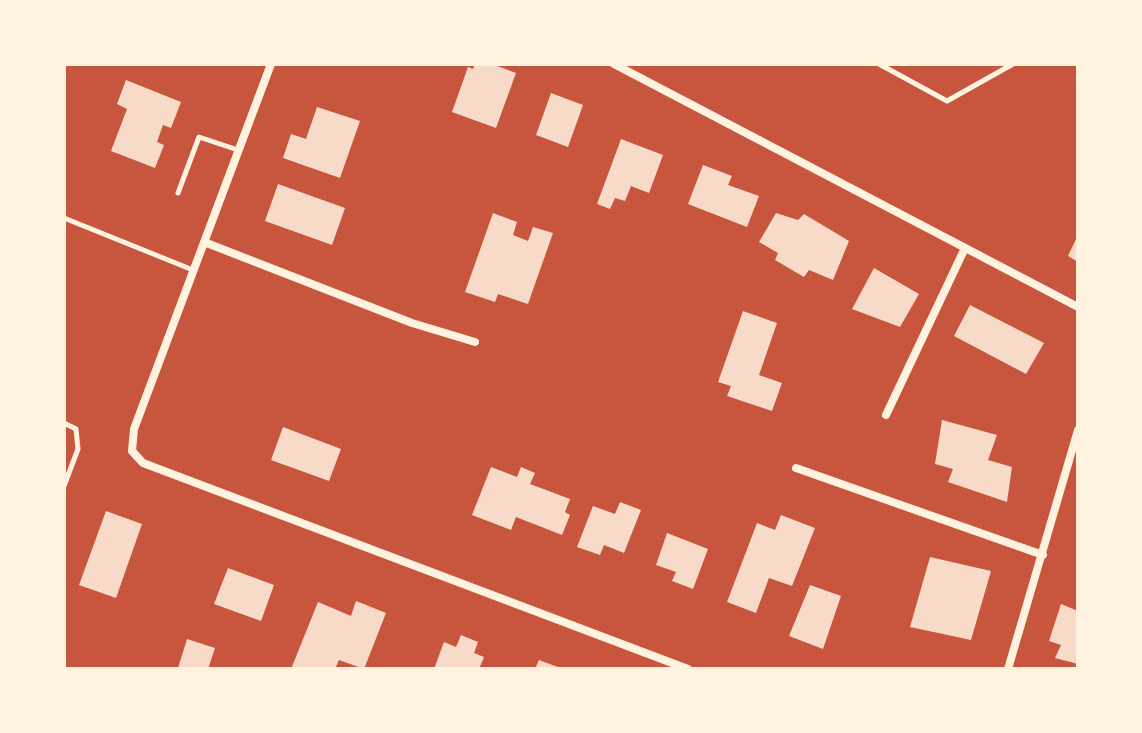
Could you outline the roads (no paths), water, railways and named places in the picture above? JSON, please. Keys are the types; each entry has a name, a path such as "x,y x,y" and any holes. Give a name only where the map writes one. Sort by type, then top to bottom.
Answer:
{"street":[{"path":"271,64 134,429 132,451 143,463 688,669"},
{"path":"614,64 1078,307"},
{"path":"204,242 412,323 475,342"},
{"path":"886,415 965,248"},
{"path":"1008,669 1078,430"},
{"path":"796,468 1043,555"}],"lane":[{"path":"879,64 947,101 1013,64"},
{"path":"178,193 199,137 238,150"},
{"path":"64,218 193,270"},
{"path":"64,423 76,429 78,449 64,486"}]}
